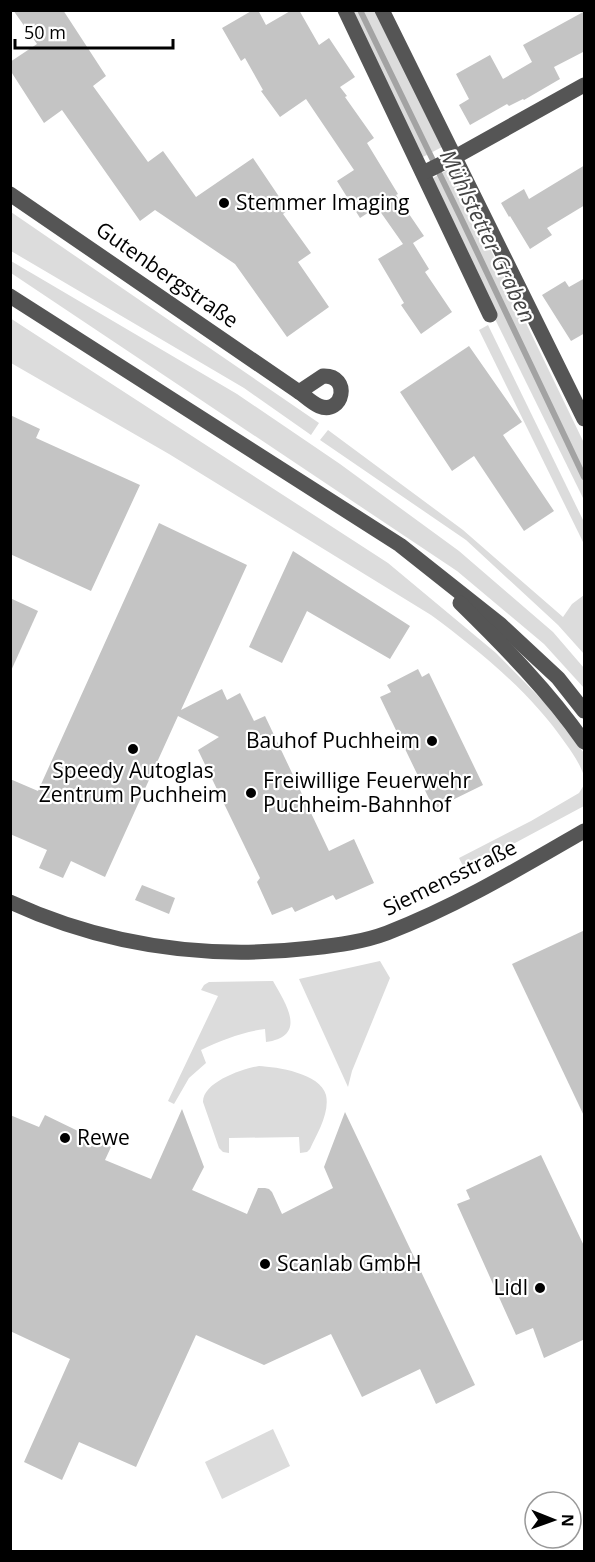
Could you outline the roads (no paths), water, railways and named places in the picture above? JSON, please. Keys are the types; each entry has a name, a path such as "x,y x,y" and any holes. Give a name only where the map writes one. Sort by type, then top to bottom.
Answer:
{"street":[{"path":"345,10 490,315"},
{"path":"382,10 450,160 585,419"},
{"path":"424,172 450,160 585,85"},
{"name":"Gutenbergstraße","path":"10,194 299,392"},
{"path":"10,296 400,545 501,625 558,678 585,711"},
{"path":"400,545 507,650 565,715 585,742"},
{"name":"Siemensstraße","path":"10,902 42,917 125,941 160,948 195,951 280,952 353,943 386,933 480,891 585,831"}],"waterway":[{"name":"Mühlstetter Graben","path":"360,10 584,477"}],"place":[{"name":"Stemmer Imaging","path":"224,203"},
{"name":"Bauhof Puchheim","path":"432,741"},
{"name":"Speedy Autoglas Zentrum Puchheim","path":"133,749"},
{"name":"Freiwillige Feuerwehr Puchheim-Bahnhof","path":"251,793"},
{"name":"Rewe","path":"65,1138"},
{"name":"Scanlab GmbH","path":"265,1264"},
{"name":"Lidl","path":"540,1288"}]}
